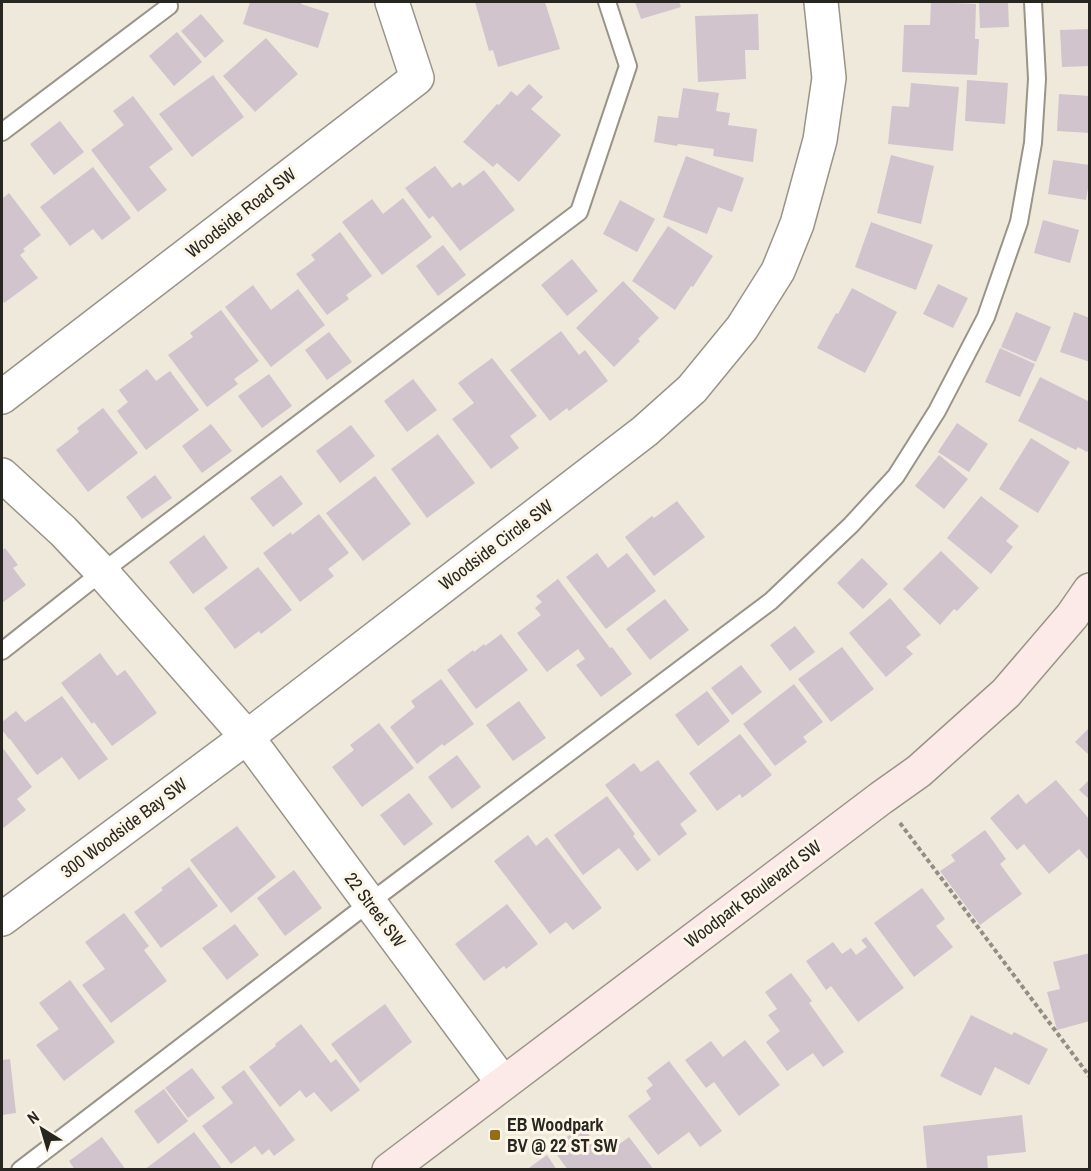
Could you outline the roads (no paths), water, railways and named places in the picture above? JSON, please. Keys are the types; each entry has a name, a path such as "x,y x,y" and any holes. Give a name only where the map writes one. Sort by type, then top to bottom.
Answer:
{"street":[{"name":"Woodside Road SW","path":"2,397 417,78 392,2"},
{"name":"Woodside Circle SW","path":"247,737 645,431 692,389 742,328 778,271 797,224 820,140 829,78 821,2"},
{"path":"2,475 63,531 102,572 247,737"},
{"name":"Woodpark Boulevard SW","path":"389,1170 919,771 1006,693 1072,616 1089,590"},
{"name":"22 Street SW","path":"247,737 503,1083"},
{"name":"300 Woodside Bay SW","path":"2,919 247,737"}],"lane":[{"path":"2,132 169,6 168,2"},
{"path":"2,651 102,572 579,212 628,66 607,2"},
{"path":"20,1170 369,903 771,601 851,525 896,476 937,411 986,317 1019,222 1033,143 1037,79 1033,2"}],"place":[{"name":"EB Woodpark BV @ 22 ST SW","path":"495,1135"}]}
